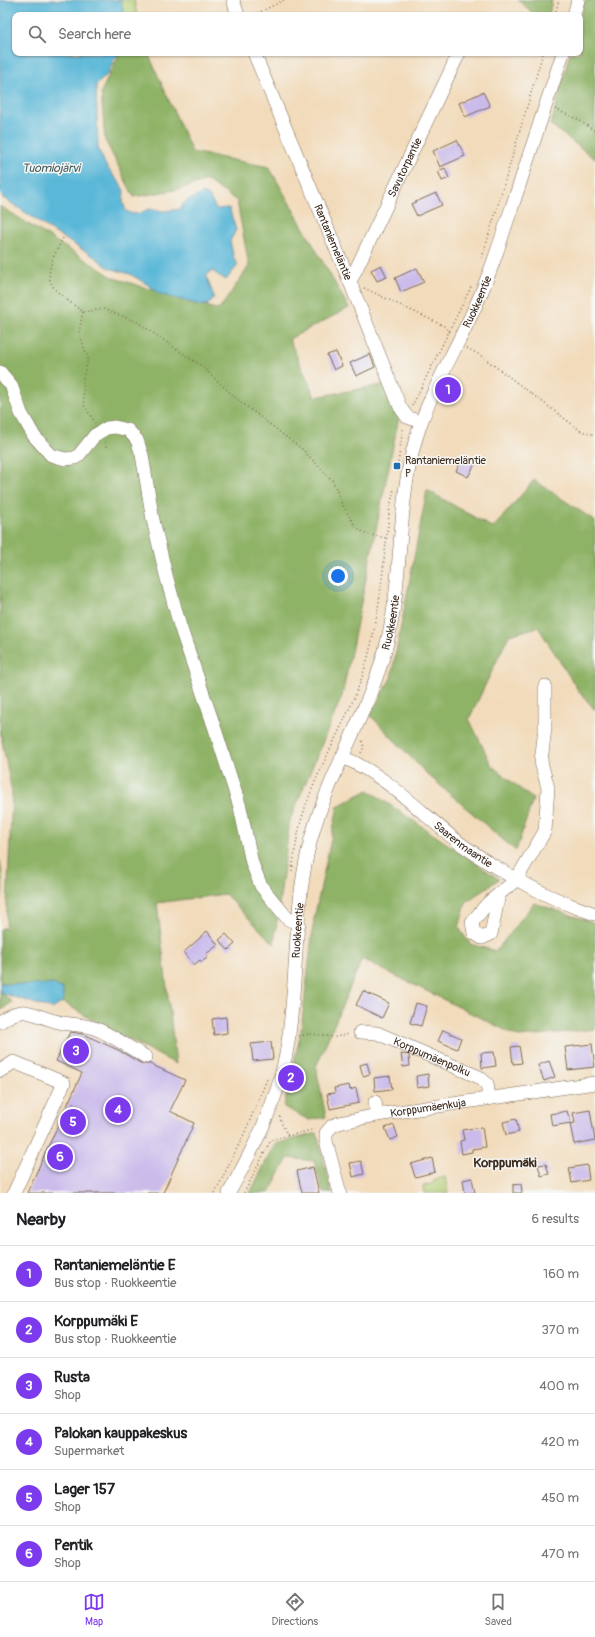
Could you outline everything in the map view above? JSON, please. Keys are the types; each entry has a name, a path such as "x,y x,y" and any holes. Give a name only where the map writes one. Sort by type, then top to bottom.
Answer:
{"street":[{"path":"232,0 237,12"},
{"path":"575,12 578,0"},
{"name":"Rantaniemeläntie","path":"255,56 350,282 400,407 407,417"},
{"name":"Savutorpantie","path":"350,282 459,56"},
{"name":"Ruokkeentie","path":"229,1193 259,1135 277,1088 286,1056 298,924 309,848 316,822 342,757 377,678 388,642 394,605 404,492 412,453 421,422 435,390 471,319 487,280 561,56"},
{"path":"0,372 11,385 21,413 34,436 51,455 65,459 75,458 101,431 115,427 128,430 138,440 153,520 166,575 180,626 240,807 252,863 261,886 288,919 298,924"},
{"path":"407,417 421,422"},
{"path":"499,894 516,880 545,831 548,788 541,762 545,728 545,686"},
{"name":"Saarenmaantie","path":"342,757 370,770 465,846 516,880 574,907 595,914"},
{"path":"0,1022 10,1014 19,1011 27,1012 56,1022 95,1028 146,1057"},
{"name":"Korppumäenpolku","path":"360,1032 377,1032 479,1077 487,1084 489,1098"},
{"path":"0,1071 14,1062 64,1083 14,1193"},
{"name":"Korppumäenkuja","path":"340,1193 326,1141 326,1133 337,1117 377,1115 589,1083"},
{"path":"375,1102 377,1115"}],"path":[{"path":"260,12 284,0"},
{"path":"556,12 559,0"},
{"path":"480,265 542,56"},
{"path":"546,105 577,119 595,131"},
{"path":"63,238 49,273 53,288 84,312 104,309 137,322 200,364 238,400 303,450 333,481 341,502 355,526 366,534 386,538"},
{"path":"350,282 444,326 459,344 480,355 581,431 595,435"},
{"path":"396,472 402,431 407,417 471,286"},
{"path":"84,312 79,332 88,359 83,379 84,405 101,431 107,449"},
{"path":"292,871 296,842 304,809 317,777 347,717 362,677 370,649 376,619 390,507 395,485"},
{"path":"288,1038 310,1034 335,1037 360,1032"},
{"path":"215,1193 266,1086 269,1073"},
{"path":"279,1110 281,1122 288,1136"},
{"path":"244,1193 271,1140"}],"green space":[{"path":"104,0 134,0 136,12 84,12"},
{"path":"518,0 552,0 550,12 532,12"},
{"path":"585,0 595,0 595,159 551,125 569,56 583,56 583,12 581,12"},
{"path":"119,56 149,56 192,152 269,167 349,308 289,339 315,397 387,384 400,412 342,696 290,820 274,944 225,894 157,903 176,1064 94,1021 63,1002 62,989 0,983 0,929 6,927 12,793 0,730 0,206 114,278 219,310 249,266 237,201 206,180 180,189 134,197 105,140 101,92"},
{"path":"534,480 595,521 595,710 578,690 538,627 509,635 469,719 492,766 533,799 516,851 427,774 370,715 391,678 427,490 493,528"},
{"path":"368,790 499,879 466,902 459,928 470,944 496,951 534,903 595,923 595,1029 519,1037 362,959 316,1067 326,1117 309,1120 284,1107 301,1031 314,919 338,806"},
{"path":"0,860 3,892 0,901"},
{"path":"0,991 12,1002 0,1011"},
{"path":"317,1133 332,1193 323,1193 314,1161 288,1158 269,1193 250,1193 275,1144"},
{"path":"445,1177 448,1193 424,1193 423,1186 432,1184 435,1180"}],"water":[{"name":"Tuomiojärvi","path":"0,0 121,0 123,12 12,12 12,56 117,56 108,74 96,85 98,148 106,166 120,183 124,191 123,202 126,211 133,214 149,209 163,211 180,209 185,202 203,193 209,196 216,209 229,208 236,230 230,241 234,259 238,265 226,280 212,271 207,275 214,297 208,305 200,305 159,294 150,286 130,274 109,268 95,257 55,233 3,198 0,192"},
{"path":"0,983 26,985 53,984 63,989 63,1002 52,1009 2,993 0,991"}],"building":[{"path":"483,92 490,106 465,117 459,103"},
{"path":"457,140 465,156 440,167 433,151"},
{"path":"445,168 449,178 442,181 438,171"},
{"path":"436,193 442,205 417,216 411,204"},
{"path":"381,265 387,277 377,281 371,270"},
{"path":"417,268 424,282 401,292 395,278"},
{"path":"336,352 342,366 334,370 327,355"},
{"path":"370,354 375,367 356,376 350,363"},
{"path":"463,458 475,464 468,477 456,471"},
{"path":"207,931 218,945 206,954 208,957 202,962 200,960 194,965 184,952"},
{"path":"226,934 235,944 228,950 219,940"},
{"path":"363,991 389,1003 382,1018 356,1005"},
{"path":"416,1003 427,1006 421,1026 410,1023"},
{"path":"226,1017 227,1033 214,1035 212,1019"},
{"path":"443,1030 461,1038 457,1049 438,1041"},
{"path":"70,1032 83,1034 118,1050 142,1064 150,1064 185,1080 170,1111 194,1123 163,1193 27,1193 82,1073 56,1061"},
{"path":"271,1042 273,1059 253,1061 251,1044"},
{"path":"592,1044 595,1067 568,1070 565,1047"},
{"path":"519,1046 522,1063 513,1064 511,1047"},
{"path":"494,1052 496,1066 482,1068 481,1053"},
{"path":"401,1054 409,1055 410,1066 403,1067"},
{"path":"549,1061 555,1077 544,1081 538,1065"},
{"path":"367,1063 370,1074 363,1076 360,1065"},
{"path":"428,1074 429,1086 417,1088 416,1076"},
{"path":"390,1076 392,1089 375,1091 374,1078"},
{"path":"349,1085 350,1090 356,1088 359,1103 330,1109 327,1094 335,1093 334,1088"},
{"path":"590,1110 595,1140 574,1144 570,1124 575,1123 573,1113"},
{"path":"567,1111 571,1123 552,1126 550,1114"},
{"path":"516,1119 519,1132 506,1135 503,1122"},
{"path":"394,1125 398,1137 390,1140 385,1128"},
{"path":"482,1127 485,1147 472,1149 472,1152 462,1154 460,1141 464,1140 462,1130"},
{"path":"432,1158 435,1172 415,1177 411,1164"},
{"path":"361,1161 364,1174 353,1177 350,1163"},
{"path":"546,1164 549,1174 541,1176 538,1165"},
{"path":"587,1165 589,1180 572,1183 569,1168"},
{"path":"313,1167 319,1193 302,1193 297,1171"},
{"path":"472,1178 475,1193 465,1193 463,1180"},
{"path":"521,1184 522,1193 513,1193 513,1185"}],"place":[{"name":"Rantaniemeläntie E","path":"448,390"},
{"name":"Rantaniemeläntie P","path":"397,466"},
{"name":"Rusta","path":"76,1051"},
{"name":"Korppumäki E","path":"291,1078"},
{"name":"Palokan kauppakeskus","path":"118,1110"},
{"name":"Lager 157","path":"73,1122"},
{"name":"Pentik","path":"60,1157"}],"district":[{"name":"Korppumäki","path":"505,1163"}]}
